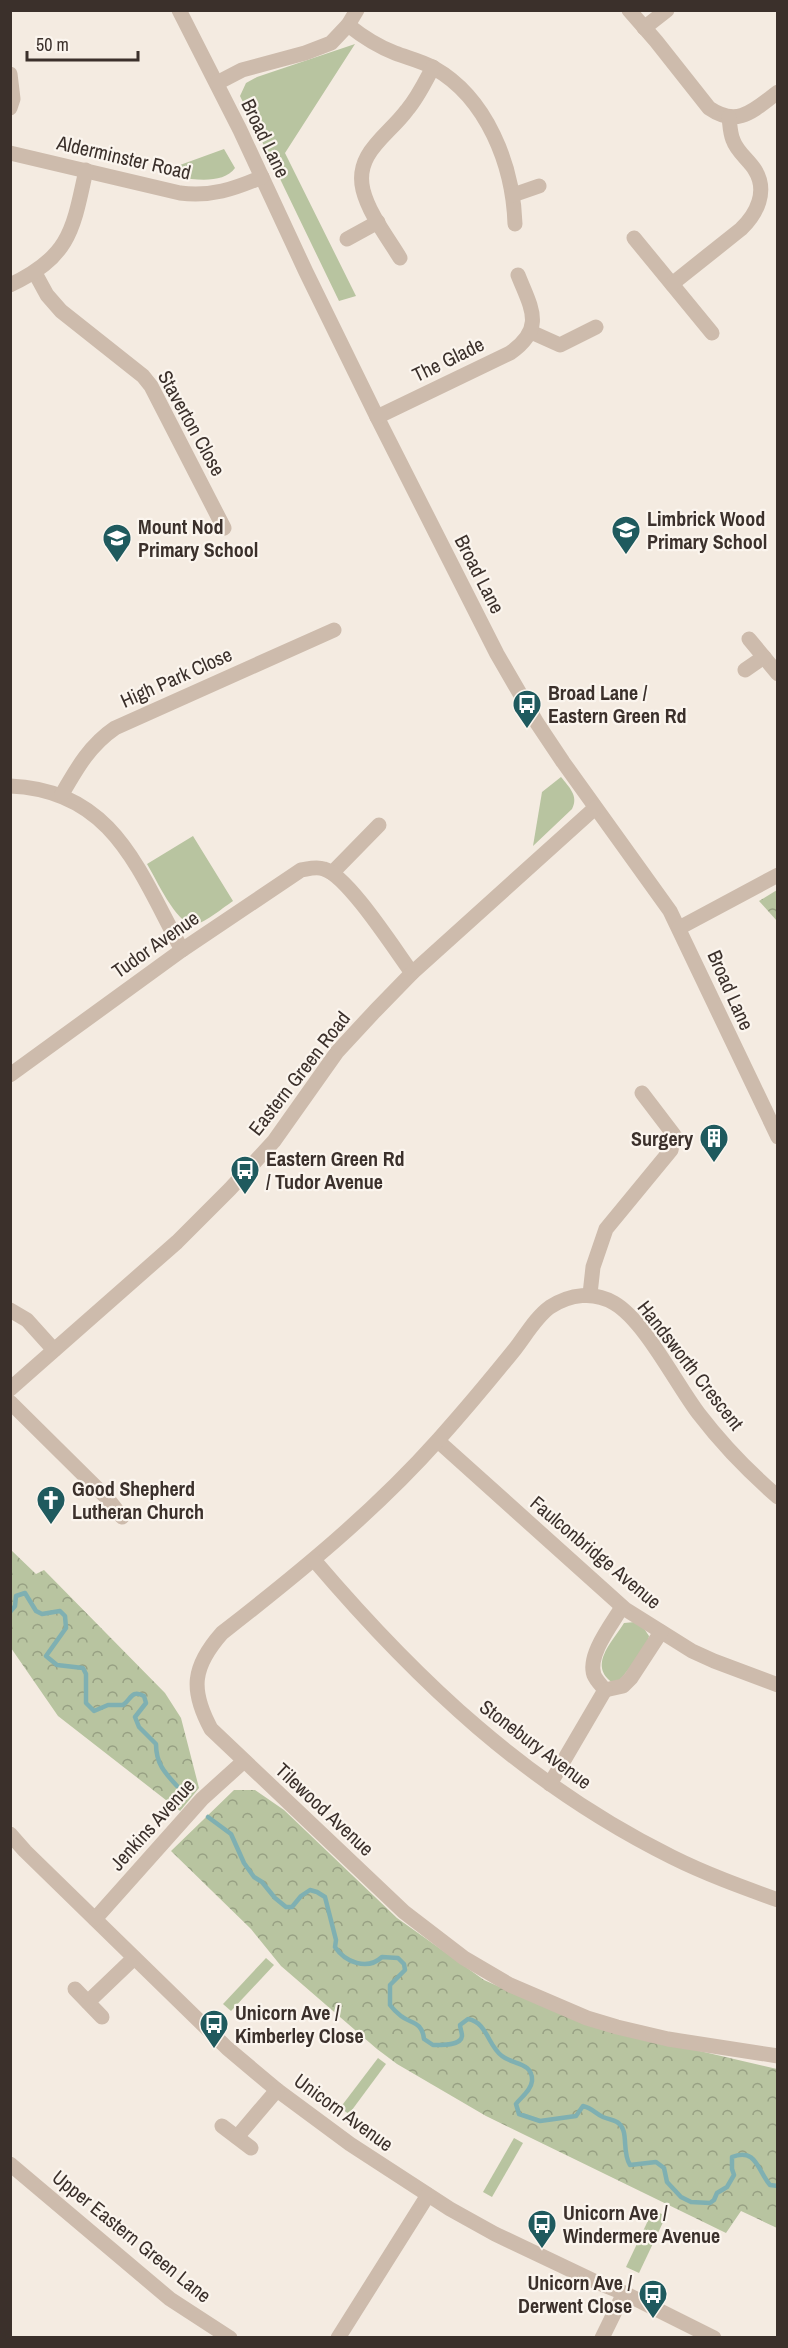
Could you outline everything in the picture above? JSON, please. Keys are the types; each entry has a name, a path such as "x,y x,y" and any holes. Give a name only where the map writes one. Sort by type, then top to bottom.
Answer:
{"street":[{"name":"Broad Lane","path":"179,10 217,83 377,417 497,654 537,723 595,808 660,896 680,928 777,1137"},
{"path":"217,83 242,70 331,43 348,26 357,10"},
{"path":"629,10 709,108 729,117 750,113 777,92"},
{"path":"644,28 667,10"},
{"path":"348,26 382,48 433,67 448,76 466,93 492,132 509,176 515,224"},
{"path":"400,258 378,222 363,191 363,163 369,152 407,111 433,67"},
{"path":"10,74 13,99 10,108"},
{"path":"672,284 749,222 758,207 759,178 732,140 729,117"},
{"name":"Alderminster Road","path":"10,153 197,195 232,189 262,177"},
{"path":"10,285 35,273 51,260 65,242 75,224 86,170"},
{"path":"513,195 539,186"},
{"path":"347,239 378,222"},
{"path":"634,238 712,333"},
{"name":"Staverton Close","path":"35,273 47,295 61,311 147,381 224,528"},
{"path":"518,275 532,309 531,332 560,345 596,327"},
{"name":"The Glade","path":"377,417 510,352 519,346 531,332"},
{"name":"High Park Close","path":"62,794 82,760 98,740 115,728 334,630"},
{"path":"749,639 777,674"},
{"path":"745,670 764,657"},
{"path":"10,786 62,794 79,802 112,830 126,849 182,950"},
{"name":"Eastern Green Road","path":"10,1389 177,1242 274,1141 337,1052 412,972 595,808"},
{"path":"379,825 332,873 342,879 412,972"},
{"name":"Tudor Avenue","path":"10,1075 182,950 301,870 316,867 332,873"},
{"path":"680,928 777,875"},
{"path":"438,1441 549,1308 565,1300 591,1294 592,1267 606,1229 671,1150 674,1136 642,1093"},
{"name":"Handsworth Crescent","path":"591,1294 613,1302 632,1316 700,1415 753,1475 777,1497"},
{"path":"10,1310 27,1320 54,1350"},
{"path":"10,1402 108,1499 122,1517"},
{"name":"Tilewood Avenue","path":"438,1441 390,1492 314,1560 222,1633 210,1646 201,1660 196,1676 201,1710 211,1729 404,1912 464,1958 510,1985 587,2018 617,2027 668,2039 777,2056"},
{"name":"Faulconbridge Avenue","path":"438,1441 622,1606 661,1632 714,1662 777,1685"},
{"name":"Stonebury Avenue","path":"314,1560 362,1617 414,1671 508,1754 620,1829 672,1857 777,1900"},
{"path":"605,1690 594,1677 592,1666 595,1654 622,1606"},
{"path":"550,1784 605,1690 623,1686 631,1678 661,1632"},
{"name":"Jenkins Avenue","path":"95,1919 202,1798 244,1761"},
{"name":"Unicorn Avenue","path":"10,1834 227,2048 277,2090 350,2144 428,2195 510,2242 624,2293 714,2337"},
{"path":"88,2002 134,1958"},
{"path":"75,1989 102,2017"},
{"path":"237,2137 277,2090"},
{"path":"222,2126 250,2148"},
{"name":"Upper Eastern Green Lane","path":"10,2164 170,2299 230,2337"},
{"path":"338,2337 428,2195"},
{"path":"602,2337 624,2293"}],"green space":[{"path":"355,44 285,153 356,296 339,301 240,96 246,83 257,77"},
{"path":"224,149 235,168 220,178 199,180 158,173"},
{"path":"561,777 574,796 572,809 533,846 542,792"},
{"path":"193,836 233,901 196,924 182,919 175,911 147,864"},
{"path":"777,890 777,921 759,901"},
{"path":"10,1549 36,1574 44,1570 165,1693 181,1718 199,1788 180,1811 58,1716 11,1648"},
{"path":"635,1622 643,1627 649,1636 647,1646 616,1685 607,1678 603,1671 604,1655 624,1623"},
{"path":"234,1790 255,1790 284,1810 397,1918 484,1980 584,2024 777,2069 777,2228 741,2211 726,2233 486,2116 397,2064 377,2049 281,1966 251,1929 171,1851"},
{"path":"266,1958 274,1965 231,2011 223,2004"},
{"path":"378,2058 386,2064 349,2114 340,2108"},
{"path":"514,2138 523,2143 492,2197 483,2192"},
{"path":"653,2210 666,2216 639,2273 626,2267"}],"waterway":[{"path":"10,1612 15,1606 16,1596 25,1593 36,1611 42,1614 60,1611 65,1616 66,1628 46,1656 57,1665 83,1668 86,1674 86,1703 94,1711 108,1705 123,1705 134,1694 144,1696 146,1703 135,1717 139,1727 156,1744 157,1757 177,1786"},
{"path":"208,1817 231,1834 244,1863 254,1877 262,1882 286,1907 292,1907 301,1896 310,1890 325,1897 336,1940 335,1947 344,1957 363,1964 382,1957 398,1958 404,1964 405,1970 390,1985 390,2005 401,2016 418,2026 424,2039 433,2045 458,2042 462,2036 460,2025 468,2019 483,2029 497,2052 506,2059 526,2067 532,2081 528,2091 516,2104 519,2114 540,2121 576,2116 583,2106 617,2122 623,2130 630,2165 656,2162 664,2168 667,2182 681,2197 691,2202 710,2203 714,2200 717,2193 727,2187 734,2175 732,2157 740,2155 746,2155 756,2162 770,2185 778,2186"}],"place":[{"name":"Limbrick Wood Primary School","path":"626,556"},
{"name":"Mount Nod Primary School","path":"117,564"},
{"name":"Broad Lane / Eastern Green Rd","path":"527,730"},
{"name":"Surgery","path":"714,1164"},
{"name":"Eastern Green Rd / Tudor Avenue","path":"245,1196"},
{"name":"Good Shepherd Lutheran Church","path":"51,1526"},
{"name":"Unicorn Ave / Kimberley Close","path":"214,2050"},
{"name":"Unicorn Ave / Windermere Avenue","path":"542,2250"},
{"name":"Unicorn Ave / Derwent Close","path":"653,2320"}]}
